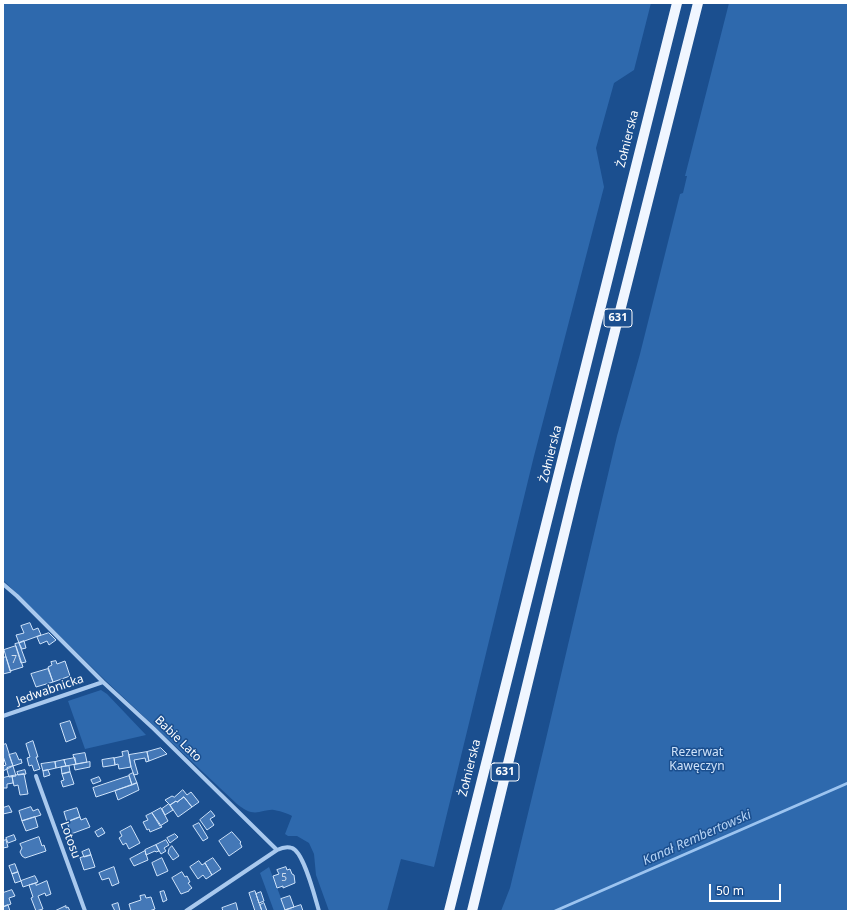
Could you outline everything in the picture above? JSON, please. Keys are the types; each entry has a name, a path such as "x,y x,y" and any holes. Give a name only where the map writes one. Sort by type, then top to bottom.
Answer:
{"main road":[{"name":"Żołnierska","path":"449,911 455,880 677,3"},
{"name":"631","path":"472,911 578,478 698,3"}],"street":[{"name":"Babie Lato","path":"3,584 17,596 103,682 157,732 276,850"},
{"name":"Jedwabnicka","path":"3,716 103,682"},
{"name":"Lotosu","path":"36,776 85,911"},
{"path":"186,911 281,848 294,849 301,858 306,868 319,911"}],"green space":[{"path":"3,3 651,3 634,70 614,83 596,148 604,187 534,456 434,867 401,859 387,911 329,911 316,875 314,854 309,843 297,836 288,836 285,834 292,816 274,810 251,812 245,810 237,804 106,681 3,580"},
{"name":"Rezerwat Kawęczyn","path":"729,3 848,3 848,911 501,911 510,888 617,436 640,354 680,194 683,193 687,176 685,176"},
{"path":"101,690 107,694 146,735 85,749 68,701"},
{"path":"269,867 286,911 274,911 260,873"}],"building":[{"path":"30,623 33,630 38,628 41,635 19,643 16,635 24,633 21,626"},
{"path":"49,633 56,640 49,645 47,641 40,644 37,637"},
{"path":"24,641 26,648 22,649 19,643"},
{"path":"19,643 26,662 21,663 15,644"},
{"path":"16,646 23,667 10,671 4,650"},
{"path":"6,657 11,672 3,674 3,658"},
{"path":"56,661 57,664 65,661 70,676 53,682 48,667 52,665 51,662"},
{"path":"48,669 53,682 36,687 31,674"},
{"path":"70,721 76,738 66,742 60,724"},
{"path":"33,741 40,769 34,771 32,765 29,766 27,758 30,757 26,744"},
{"path":"6,744 13,766 3,771 3,766 6,765 3,756 3,745"},
{"path":"161,748 167,754 149,761 147,752"},
{"path":"128,751 131,767 119,769 118,764 115,765 114,758 123,756 122,752"},
{"path":"147,752 149,761 146,762 145,758 134,760 138,774 134,775 129,755"},
{"path":"16,753 19,760 21,759 22,763 13,766 9,755"},
{"path":"85,753 87,762 76,764 73,755"},
{"path":"75,758 76,764 66,766 64,760"},
{"path":"114,758 115,765 103,767 102,760"},
{"path":"64,760 66,766 56,768 55,762"},
{"path":"55,762 56,768 43,771 41,764"},
{"path":"90,762 90,767 75,770 74,765"},
{"path":"13,766 16,776 9,777 7,768"},
{"path":"69,766 70,772 62,774 61,767"},
{"path":"25,770 26,774 18,775 17,772"},
{"path":"48,770 50,775 44,777 43,771"},
{"path":"70,772 74,784 63,787 61,781 64,780 62,774"},
{"path":"133,773 137,783 132,785 129,775"},
{"path":"24,774 28,794 20,795 18,785 14,786 12,776"},
{"path":"12,776 13,783 7,784 7,788 3,788 3,778"},
{"path":"129,776 132,785 96,797 93,788"},
{"path":"99,777 101,781 93,784 91,780"},
{"path":"137,783 139,790 118,800 115,791"},
{"path":"183,790 187,795 191,792 199,802 192,807 184,797 170,805 165,800 172,796 174,797"},
{"path":"184,797 192,807 178,817 170,805"},
{"path":"169,804 173,810 165,815 162,809"},
{"path":"9,806 12,812 3,814 3,808"},
{"path":"31,807 33,811 38,809 41,815 22,821 19,811"},
{"path":"77,808 80,817 67,822 64,812"},
{"path":"161,808 168,821 160,826 152,813"},
{"path":"211,811 215,816 210,819 214,825 207,830 200,820"},
{"path":"152,813 162,827 150,832 149,829 147,830 143,822 148,820 146,816"},
{"path":"35,817 38,827 26,831 22,821"},
{"path":"80,817 81,820 86,818 90,827 71,834 67,822"},
{"path":"199,823 208,838 203,841 193,826"},
{"path":"131,826 140,843 129,849 126,843 123,845 119,838 122,836 120,832"},
{"path":"102,828 105,833 98,837 95,832"},
{"path":"232,832 241,842 242,847 229,856 219,841"},
{"path":"175,834 178,837 170,843 167,838"},
{"path":"14,835 16,840 8,843 6,838"},
{"path":"39,837 42,846 44,845 46,851 25,858 22,856 20,852 22,848 20,844"},
{"path":"6,840 8,847 3,848 3,841"},
{"path":"166,840 169,845 164,848 166,851 161,854 156,845"},
{"path":"156,845 159,851 146,855 145,850"},
{"path":"172,846 179,856 173,860 168,853"},
{"path":"89,849 91,855 84,857 82,852"},
{"path":"145,851 148,860 134,866 130,859"},
{"path":"91,855 95,867 84,870 80,858"},
{"path":"162,858 168,871 157,876 152,863"},
{"path":"213,858 221,869 212,875 205,863"},
{"path":"199,861 202,865 205,863 212,875 206,879 203,875 198,879 190,867"},
{"path":"15,864 18,872 12,874 9,866"},
{"path":"114,867 119,883 112,886 109,878 102,880 99,873"},
{"path":"286,867 287,870 290,869 294,875 295,883 283,888 283,886 277,888 273,876 279,874 277,870"},
{"path":"18,872 21,881 15,883 12,874"},
{"path":"182,872 185,877 187,876 190,882 188,883 192,888 181,894 172,878"},
{"path":"35,876 38,882 23,887 21,881"},
{"path":"47,881 51,894 46,896 45,893 38,896 43,909 36,911 31,898 33,897 29,885 36,883 36,885"},
{"path":"12,890 15,896 9,898 11,904 3,907 3,893"},
{"path":"164,891 167,900 163,902 160,892"},
{"path":"255,891 262,911 255,911 249,893"},
{"path":"261,892 264,901 259,903 256,894"},
{"path":"145,895 146,898 151,897 155,909 149,911 131,911 129,904 141,900 140,896"},
{"path":"290,896 294,907 285,910 281,899"},
{"path":"118,903 120,911 115,911 112,905"},
{"path":"236,903 238,911 223,911 222,908"},
{"path":"264,903 267,911 262,911 260,905"},
{"path":"8,905 10,911 3,911 3,907"},
{"path":"301,905 303,911 285,910"},
{"path":"66,906 66,908 68,907 70,911 55,911"}],"waterway":[{"name":"Kanał Rembertowski","path":"555,911 848,783"}]}
